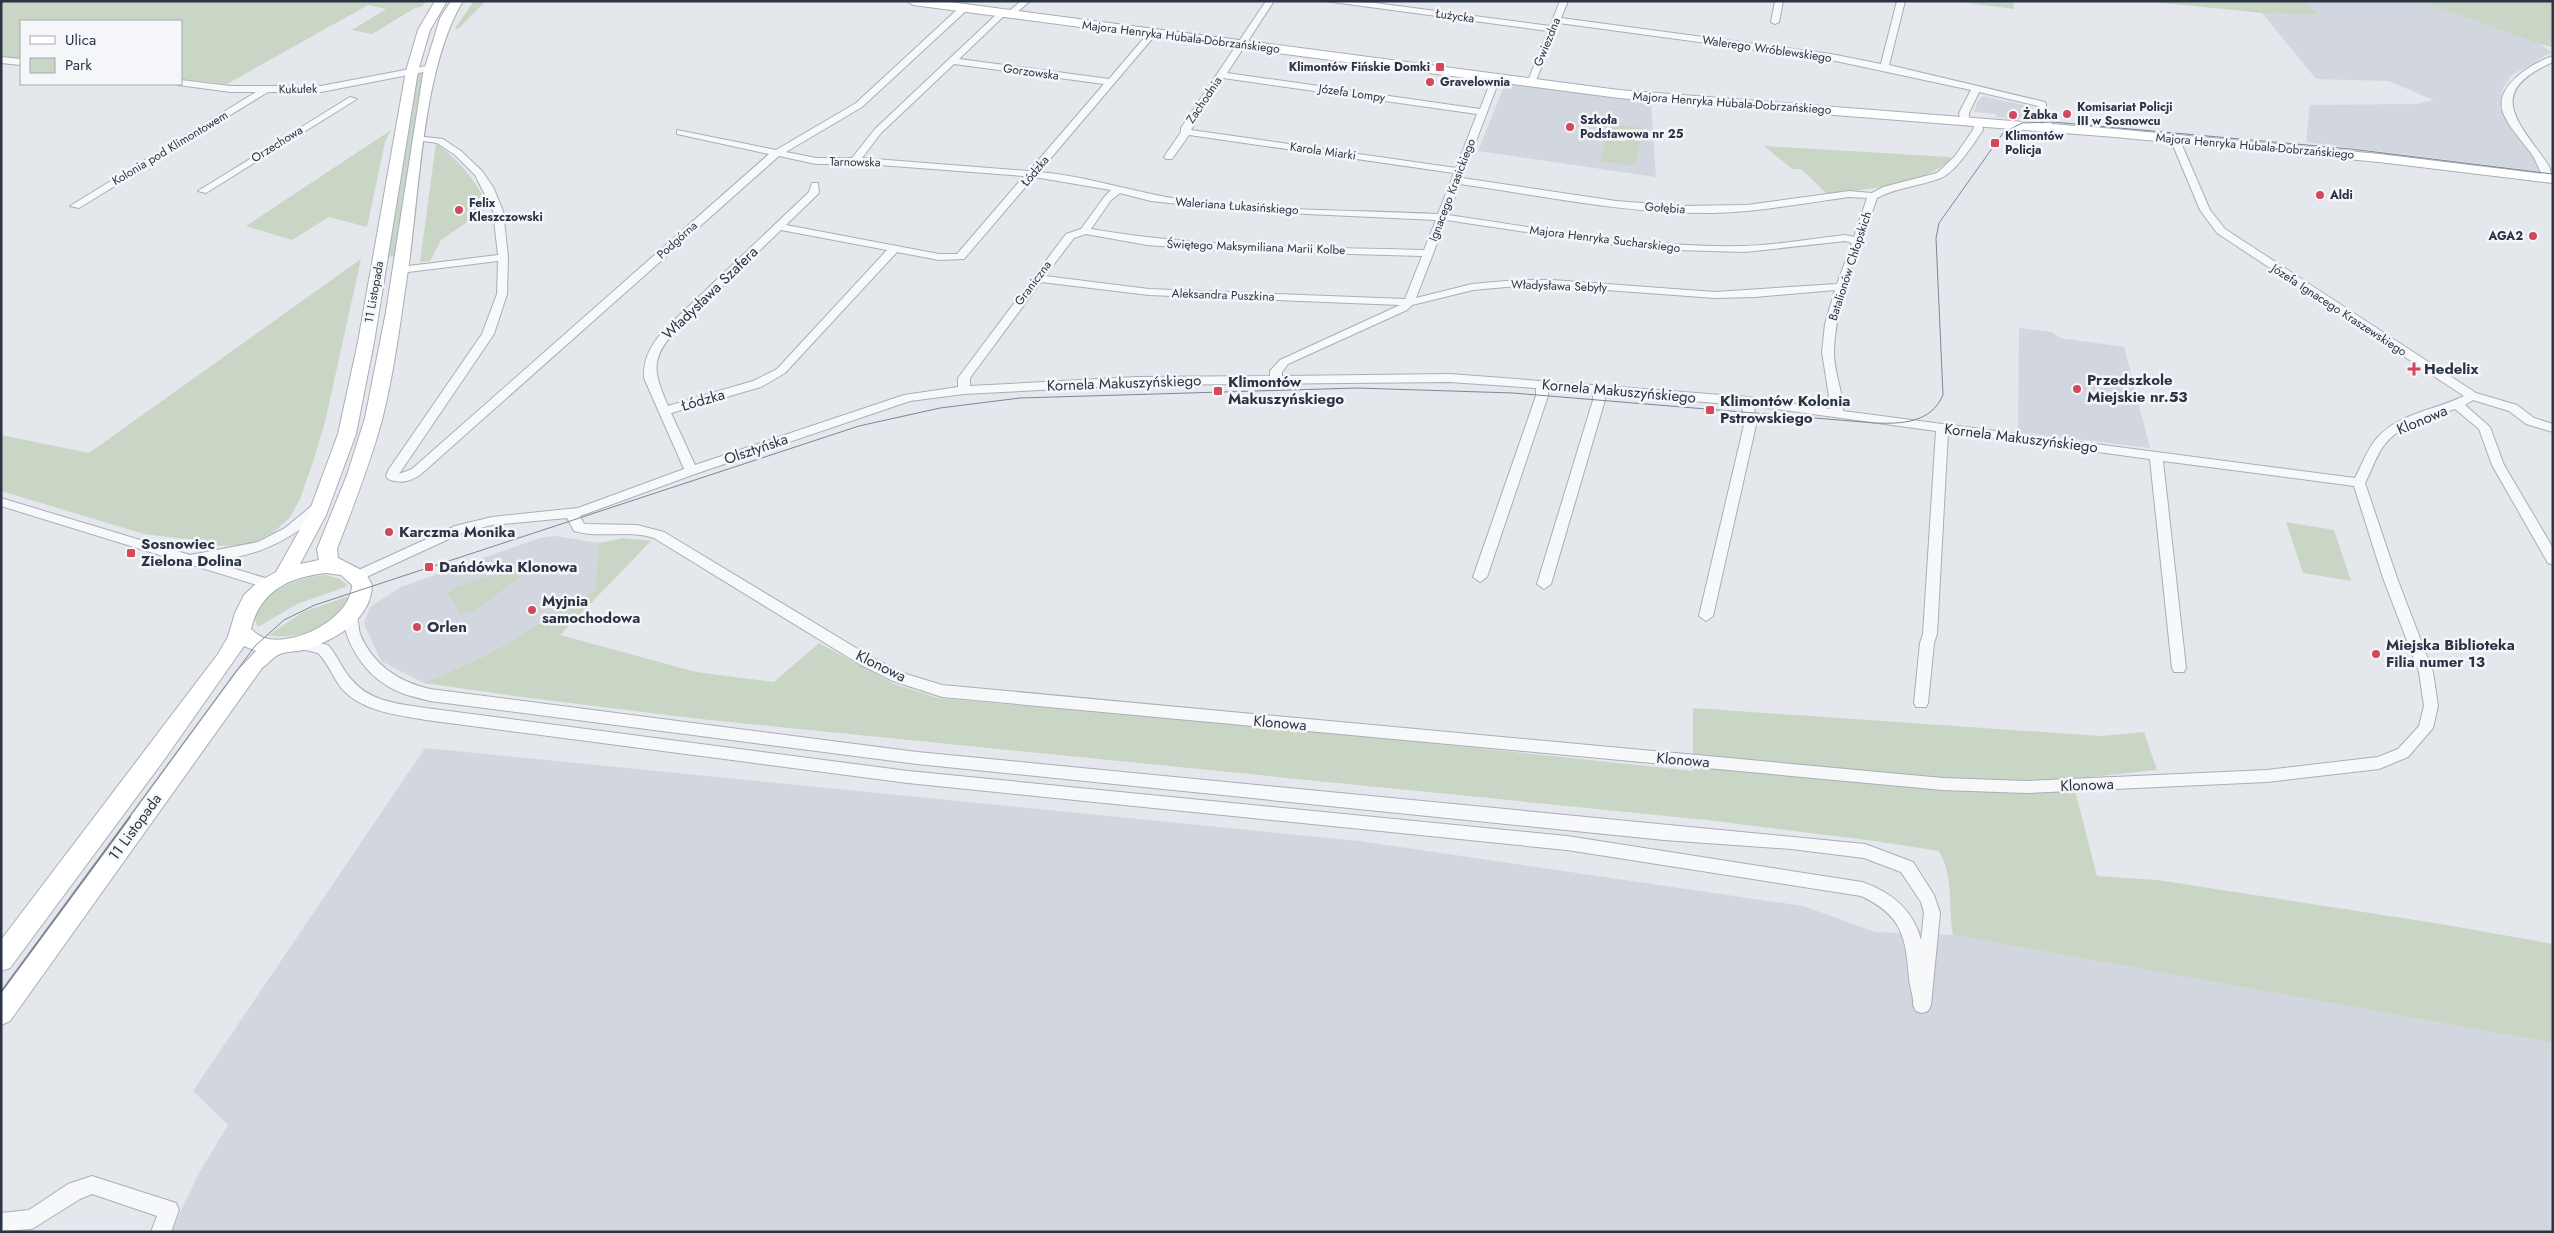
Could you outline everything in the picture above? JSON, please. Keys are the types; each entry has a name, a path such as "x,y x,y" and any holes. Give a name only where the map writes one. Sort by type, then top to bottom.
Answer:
{"main road":[{"name":"11 Listopada","path":"1,960 188,711 235,645 240,631 242,615 247,606 276,581 321,506 347,434 359,383 412,71 424,30 441,1"},
{"name":"11 Listopada","path":"337,566 329,561 327,549 358,473 372,425 400,270 431,68 441,29 457,1"},
{"name":"Majora Henryka Hubala-Dobrzańskiego","path":"913,1 1655,98 2175,138 2379,158 2551,179"},
{"path":"240,631 253,642 275,647 298,644 328,632 350,615 357,607 362,594 362,585 357,576 337,566 310,568 276,581"},
{"name":"11 Listopada","path":"1,1013 243,678 255,663 275,647"}],"street":[{"path":"856,161 859,154 878,131 952,61 1007,14 1026,1"},
{"name":"Zachodnia","path":"1169,157 1270,1"},
{"name":"Łużycka","path":"1329,1 1375,5 1552,29"},
{"name":"Gwiezdna","path":"1531,83 1564,1"},
{"path":"1775,22 1779,1"},
{"path":"1884,67 1900,1"},
{"name":"Podgórna","path":"396,478 405,478 416,472 775,153 859,105 964,8"},
{"name":"Walerego Wróblewskiego","path":"1556,20 1831,57 1884,67 2042,104 2048,127"},
{"name":"Łódzka","path":"779,227 939,257 960,257 1153,33"},
{"path":"2551,179 2508,114 2507,104 2509,94 2520,77 2553,59"},
{"path":"1,60 20,62"},
{"name":"Gorzowska","path":"952,61 1110,82"},
{"name":"Kukułek","path":"182,83 231,89 306,90 336,87 431,68"},
{"name":"Józefa Lompy","path":"1221,75 1483,112"},
{"name":"Ignacego Krasickiego","path":"1409,302 1496,78"},
{"name":"Orzechowa","path":"203,191 352,99 339,92 336,87"},
{"path":"1964,121 1963,115 1976,89"},
{"name":"Kolonia pod Klimontowem","path":"75,206 265,90"},
{"name":"Batalionów Chłopskich","path":"1837,413 1838,404 1828,352 1831,324 1841,288 1873,196 1886,189 1940,175 1958,158 1978,130 1978,122"},
{"name":"Tarnowska","path":"680,132 775,153 822,161 856,161 1033,174"},
{"name":"Karola Miarki","path":"1186,132 1458,175"},
{"path":"396,478 392,476 395,469 488,334 502,294 503,257 498,211 488,186 468,161 440,141 419,138"},
{"name":"Józefa Ignacego Kraszewskiego","path":"2175,138 2205,210 2221,231 2472,396 2513,408 2530,421 2553,428"},
{"name":"Waleriana Łukasińskiego","path":"1033,174 1088,182 1168,201 1244,208 1443,217"},
{"name":"Gołębia","path":"1458,175 1634,206 1689,210 1737,209 1849,194 1873,196"},
{"name":"Władysława Szafera","path":"691,471 650,378 648,364 660,340 814,193 815,186"},
{"name":"Graniczna","path":"964,390 964,378 1037,278 1070,236 1085,230 1108,198 1118,190"},
{"name":"Majora Henryka Sucharskiego","path":"1443,217 1669,248 1745,249 1845,238 1858,241"},
{"name":"Świętego Maksymiliana Marii Kolbe","path":"1085,230 1147,242 1211,247 1428,253"},
{"name":"Łódzka","path":"664,411 757,384 781,371 894,249"},
{"path":"400,270 503,257"},
{"name":"Aleksandra Puszkina","path":"1037,278 1149,292 1409,302"},
{"name":"Władysława Sebyły","path":"1276,379 1276,371 1284,362 1403,308 1409,302 1422,301 1472,288 1517,283 1552,283 1715,295 1755,294 1832,286 1841,288"},
{"name":"Kornela Makuszyńskiego","path":"964,390 1136,382 1276,379 1450,378 1542,384 1748,402 2359,483"},
{"path":"1480,577 1542,396 1542,384"},
{"path":"1544,584 1597,409 1598,389"},
{"name":"Olsztyńska","path":"357,576 460,529 492,522 572,514 691,471 908,398 964,390"},
{"name":"Klonowa","path":"572,514 579,528 640,528 659,534 866,661 898,677 942,691 1943,784 2026,788 2267,776 2379,763 2403,753 2426,728 2431,706 2426,672 2390,578 2359,483 2381,441 2391,432 2404,424 2458,405 2472,396"},
{"path":"1706,616 1750,425 1748,402"},
{"path":"2458,405 2484,426 2498,465 2553,560"},
{"path":"1921,703 1927,643 1930,634 1942,427"},
{"path":"2156,455 2170,598 2180,668"},
{"path":"1,502 186,557 276,581"},
{"path":"186,557 232,554 263,547 291,531 321,506"},
{"path":"298,644 323,649 347,684 370,702 390,708 426,714 908,777 1567,843 1862,889 1872,892 1894,910 1908,925 1922,1005 1932,920 1928,900 1907,868 1865,851 1664,833 917,758 430,695 408,690 394,684 375,669 351,629 350,615"},
{"path":"4,1222 32,1219 75,1191 92,1185 169,1210 161,1232"}],"shaded area":[{"path":"2305,1 2422,1 2539,44 2552,52 2512,75 2503,88 2500,109 2543,172 2306,142 2310,105 2416,104 2433,100 2389,81 2316,79 2262,13 2317,15"},
{"name":"Szkoła Podstawowa nr 25","path":"1505,84 1651,102 1656,177 1478,151"},
{"path":"1983,96 2032,107 2037,120 1997,117 1996,114 1974,112 1978,100"},
{"name":"Przedszkole Miejskie nr.53","path":"2019,328 2052,332 2060,338 2124,347 2150,448 2018,432"},
{"path":"555,536 599,543 595,590 487,655 424,683 381,661 364,624 370,607 401,587 540,538"},
{"path":"425,748 1359,841 1803,906 1875,932 1953,935 2553,1043 2553,1232 171,1232 199,1173 228,1125 193,1091"}],"green space":[{"path":"1,1 426,1 421,7 415,8 372,34 352,30 386,9 368,5 227,84 182,79 182,20 20,20 20,59 1,56"},
{"path":"474,1 486,1 458,29 455,28"},
{"path":"1953,1 2013,1 2014,9"},
{"path":"2145,1 2305,1 2318,15 2262,13"},
{"path":"2421,1 2553,1 2553,47 2539,44"},
{"path":"425,72 396,256 387,257 418,73"},
{"path":"1610,124 1644,128 1635,166 1600,161"},
{"path":"391,130 385,142 367,227 329,217 292,240 246,226"},
{"path":"436,143 453,157 466,172 489,207 441,240 430,261 420,262"},
{"path":"1764,146 1950,157 1950,160 1923,176 1908,181 1876,188 1827,194 1801,169 1792,169"},
{"path":"361,259 325,422 314,459 300,499 290,517 274,532 249,545 216,546 185,539 144,534 1,491 1,435 89,453"},
{"path":"2286,522 2334,530 2351,581 2303,573"},
{"path":"624,538 651,541 560,635 696,672 774,682 819,643 894,684 938,698 1364,736 1693,771 1693,708 2101,736 2144,732 2157,770 2072,779 2097,876 2157,880 2441,924 2553,944 2553,1043 1953,935 1949,881 1944,861 1939,851 1707,820 700,719 424,683 487,655 595,590 599,543"},
{"path":"509,570 519,572 520,577 473,612 460,613 448,594 451,589"},
{"path":"326,575 340,579 348,586 297,604 258,627 255,616 258,606 267,597 291,583"},
{"path":"349,596 344,606 336,615 316,629 292,636 280,637 269,635 303,612"}],"tram line":[{"path":"129,818 255,646 284,620 315,605 859,426 940,408 1020,398 1357,388 1513,393 1875,423 1905,422 1915,420 1931,411 1943,395 1936,238 1939,223 2003,133 2022,123 2053,122 2351,149 2553,174"},
{"path":"1,992 130,817"}],"place":[{"name":"Klimontów Fińskie Domki","path":"1440,67"},
{"name":"Gravelownia","path":"1430,82"},
{"name":"Komisariat Policji III w Sosnowcu","path":"2067,114"},
{"name":"Żabka","path":"2013,115"},
{"name":"Szkoła Podstawowa nr 25","path":"1570,127"},
{"name":"Klimontów Policja","path":"1995,143"},
{"name":"Aldi","path":"2320,195"},
{"name":"Felix Kleszczowski","path":"459,210"},
{"name":"AGA2","path":"2533,236"},
{"name":"Hedelix","path":"2414,369"},
{"name":"Przedszkole Miejskie nr.53","path":"2077,389"},
{"name":"Klimontów Makuszyńskiego","path":"1218,391"},
{"name":"Klimontów Kolonia Pstrowskiego","path":"1710,410"},
{"name":"Karczma Monika","path":"389,532"},
{"name":"Sosnowiec Zielona Dolina","path":"131,553"},
{"name":"Dańdówka Klonowa","path":"429,567"},
{"name":"Myjnia samochodowa","path":"532,610"},
{"name":"Orlen","path":"417,627"},
{"name":"Miejska Biblioteka Filia numer 13","path":"2376,654"}]}
